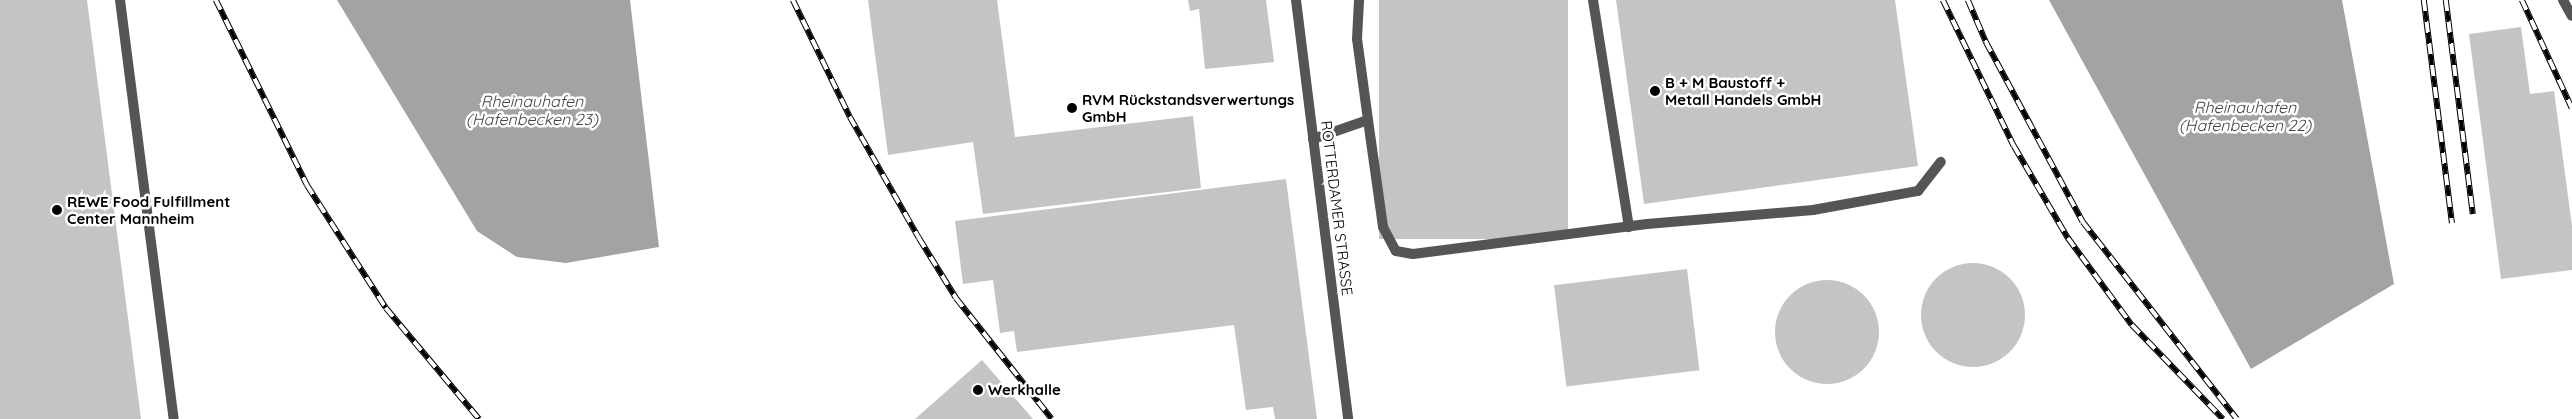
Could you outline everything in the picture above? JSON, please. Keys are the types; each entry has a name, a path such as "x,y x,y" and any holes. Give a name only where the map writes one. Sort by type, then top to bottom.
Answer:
{"street":[{"path":"120,0 174,419"},
{"name":"ROTTERDAMER STRASSE","path":"1296,0 1348,419"},
{"path":"1359,0 1357,39 1383,227 1396,251 1437,253 1629,227 1813,210 1918,191 1941,162"},
{"path":"1593,0 1629,227"},
{"path":"2563,0 2572,16"},
{"path":"1313,139 1368,120"}],"water":[{"name":"Rheinauhafen (Hafenbecken 23)","path":"337,0 630,0 659,247 566,263 517,257 477,231"},
{"name":"Rheinauhafen (Hafenbecken 22)","path":"2049,0 2342,0 2394,284 2251,369"}],"building":[{"name":"REWE Food Fulfillment Center Mannheim","path":"0,0 87,0 141,419 0,419"},
{"path":"868,0 997,0 1015,137 1193,116 1201,188 983,214 973,142 888,155"},
{"path":"1188,0 1266,0 1274,62 1205,69 1199,9 1190,11"},
{"path":"1379,0 1568,0 1568,239 1379,239"},
{"path":"1616,0 1895,0 1918,166 1644,204"},
{"path":"2521,27 2530,94 2554,91 2572,226 2572,270 2501,279 2469,34"},
{"path":"1286,179 1317,419 1275,419 1273,407 1246,410 1234,325 1017,352 1014,331 1000,333 993,280 963,284 955,221"},
{"path":"1973,263 1993,267 2010,278 2021,295 2025,315 2021,335 2010,352 1993,363 1973,367 1953,363 1936,352 1925,335 1921,315 1925,295 1936,278 1953,267"},
{"path":"1687,269 1699,370 1566,387 1554,285"},
{"path":"1827,280 1847,284 1864,295 1875,312 1879,332 1875,352 1864,369 1847,380 1827,384 1807,380 1790,369 1779,352 1775,332 1779,312 1790,295 1807,284"},
{"name":"Werkhalle","path":"982,360 1033,419 915,419"}],"railway":[{"path":"216,0 307,185 386,308 479,419"},
{"path":"793,0 850,117 919,238 956,298 1052,419"},
{"path":"1943,0 2014,146 2068,238 2132,325 2223,419"},
{"path":"1968,0 1986,42 2083,222 2237,419"},
{"path":"2424,0 2452,223"},
{"path":"2446,0 2473,214"},
{"path":"2522,0 2572,108"}],"place":[{"name":"B + M Baustoff + Metall Handels GmbH","path":"1655,91"},
{"name":"RVM Rückstandsverwertungs GmbH","path":"1072,108"},
{"name":"REWE Food Fulfillment Center Mannheim","path":"57,210"},
{"name":"Werkhalle","path":"978,390"}]}
